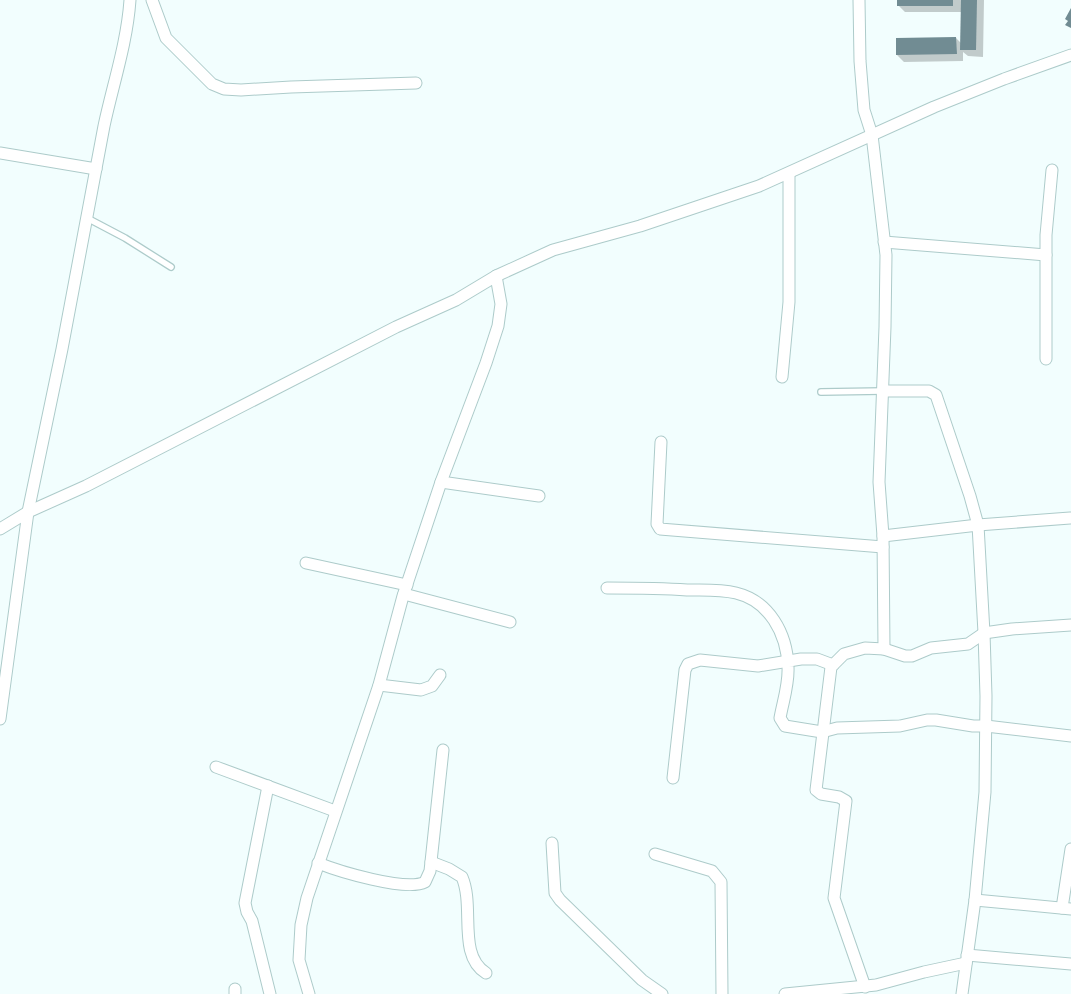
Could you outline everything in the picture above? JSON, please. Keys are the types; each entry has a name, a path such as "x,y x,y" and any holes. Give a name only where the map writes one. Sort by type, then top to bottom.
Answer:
{"street":[{"path":"0,719 28,512 107,111 120,65 130,0"},
{"path":"152,0 166,38 212,84 224,89 241,90 416,83"},
{"path":"859,0 860,53 864,110 872,135 884,242 885,327 878,482 883,536 884,649"},
{"path":"0,529 28,512 86,486 396,327 456,300 496,276 553,250 640,226 759,186 934,106 1071,55"},
{"path":"0,153 96,169"},
{"path":"1046,359 1046,255 1052,170"},
{"path":"782,377 789,302 789,173"},
{"path":"884,242 1046,255"},
{"path":"309,994 299,960 301,926 307,898 379,685 406,589 441,482 498,326 501,304 496,276"},
{"path":"883,391 929,391 936,395 978,524 984,633 986,726 985,792 974,900 962,994"},
{"path":"661,442 658,524 660,529 883,548"},
{"path":"441,482 539,496"},
{"path":"883,536 978,524 1070,518"},
{"path":"306,563 406,589 510,622"},
{"path":"607,588 717,590 736,593 762,605 776,623 784,643 788,660 788,675 780,718 785,726 822,732 837,728 900,726 932,720 972,726 986,726 1071,736"},
{"path":"865,987 834,898 846,801 839,797 821,794 816,790 830,670 844,654 865,648 884,649 905,656 912,656 931,648 968,644 984,633 1012,629 1071,625"},
{"path":"673,778 684,670 688,664 700,660 758,666 788,660 817,659 833,665"},
{"path":"379,685 421,690 432,686 440,675"},
{"path":"318,863 341,872 408,884 425,882 428,878 431,862 444,750"},
{"path":"216,767 336,811"},
{"path":"268,786 245,903 247,912 252,920 270,994"},
{"path":"552,843 555,893 560,900 642,980 662,994"},
{"path":"974,900 1067,909 1071,849"},
{"path":"655,854 712,870 719,876 721,882 722,994"},
{"path":"431,862 449,869 462,877 469,904 469,945 478,969 486,973"},
{"path":"785,994 865,987 966,959 1071,964"}],"lane":[{"path":"87,218 125,238 171,267"},
{"path":"820,392 883,391"}],"building":[{"path":"897,0 953,0 953,6 897,6"},
{"path":"961,0 977,0 976,50 960,50"},
{"path":"1071,8 1071,28 1065,25 1068,21 1065,19"},
{"path":"956,37 957,54 896,55 896,38"}]}
